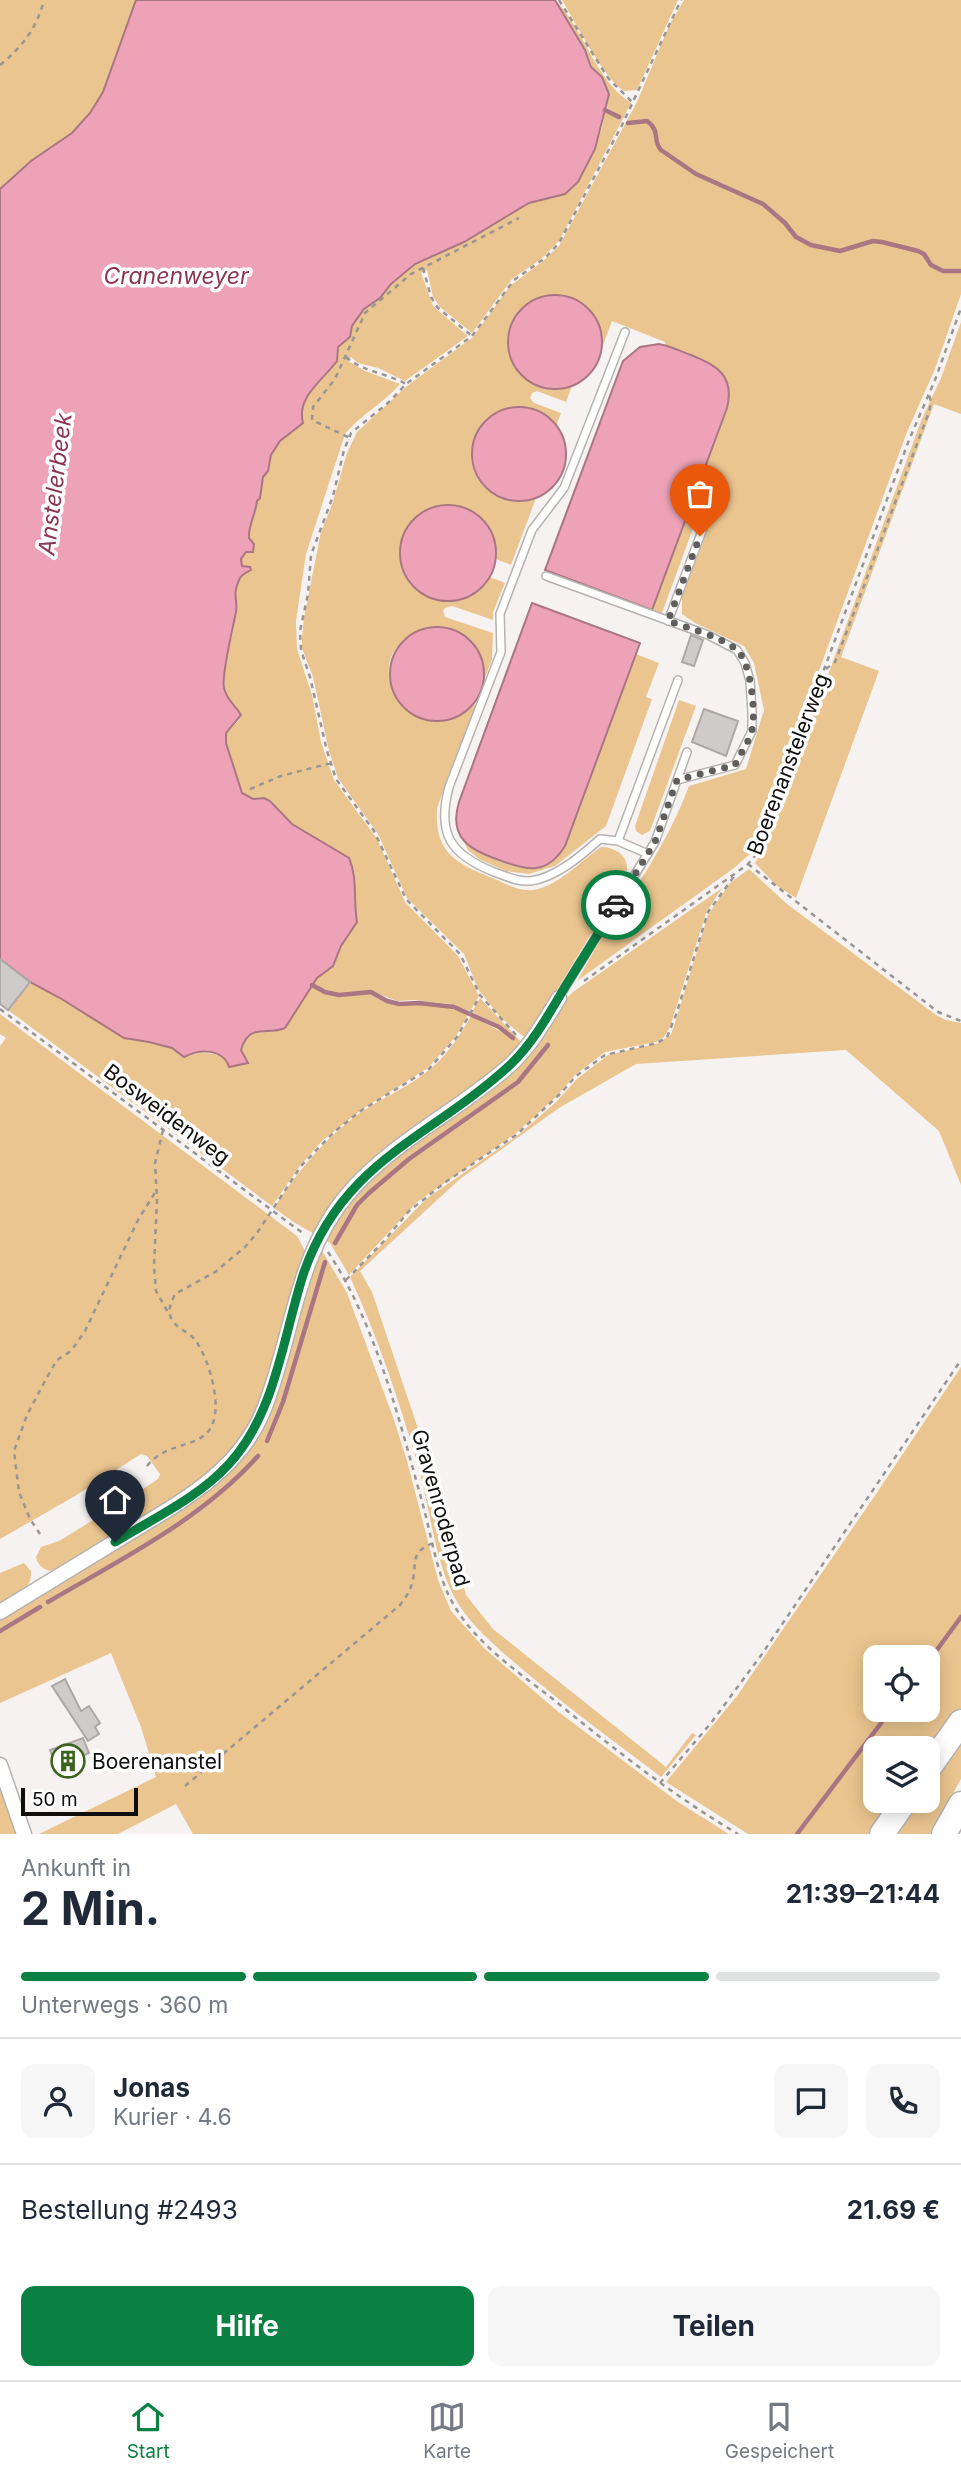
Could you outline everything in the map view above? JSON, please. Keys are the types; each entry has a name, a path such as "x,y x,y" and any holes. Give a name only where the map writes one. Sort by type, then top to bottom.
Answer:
{"highway":[{"path":"940,1752 961,1721"},
{"path":"944,1834 961,1804"},
{"path":"882,1834 897,1813"}],"street":[{"path":"0,1612 183,1501 228,1465 252,1434 265,1408 299,1289 317,1241 347,1195 386,1158 494,1078 528,1045 559,998"},
{"path":"0,1765 24,1834"}],"lane":[{"path":"625,332 564,488 532,530 500,614 501,652 449,787 443,810 445,831 454,847 479,866 514,880 531,881 543,878 557,871 600,839 618,841 648,854"},
{"path":"668,621 708,515"},
{"path":"546,576 708,635 737,650 745,663 750,681 752,731 735,765 677,780"},
{"path":"618,841 678,680"},
{"path":"559,998 655,842 687,752"}],"path":[{"path":"0,65 17,51 33,31 44,0"},
{"path":"559,0 608,78 633,103"},
{"path":"528,1045 502,1021 480,995 460,954 406,899 380,841 336,779 301,650 300,631 308,594 311,555 333,496 349,437 356,427 389,402 406,384 472,336 514,280 545,258 559,243 633,103 681,0"},
{"path":"349,437 312,420 313,407 335,379 365,313 385,298 402,279 519,218"},
{"path":"423,267 431,297 437,307 472,336"},
{"name":"Boerenanstelerweg","path":"559,998 737,872 755,856 909,440 961,308"},
{"path":"345,356 364,369 392,376 406,384"},
{"path":"824,672 835,662 865,588 929,412 929,393"},
{"path":"856,585 865,588"},
{"path":"250,789 282,776 331,763"},
{"path":"748,864 938,1012 961,1021"},
{"path":"346,1280 410,1211 447,1181 516,1135 576,1076 605,1055 657,1043 667,1037 708,912 737,872"},
{"path":"170,1315 175,1294 215,1272 245,1247 301,1166 324,1142 362,1110 429,1069 454,1041 480,995"},
{"name":"Bosweidenweg","path":"0,1009 271,1210 317,1241"},
{"path":"147,1466 165,1450 205,1435 214,1421 214,1385 197,1342 175,1324 156,1291 155,1163 163,1130"},
{"path":"40,1534 19,1493 14,1451 27,1415 46,1379 57,1360 71,1351 85,1331 138,1220 156,1191"},
{"name":"Gravenroderpad","path":"317,1241 325,1248 346,1280 372,1342 400,1423 448,1594 469,1627 503,1660 660,1783 738,1834"},
{"path":"660,1783 762,1654 961,1360"},
{"path":"185,1786 400,1605 412,1585 416,1555 422,1548 433,1543"}],"shaded area":[{"path":"0,0 136,0 103,92 90,113 73,133 31,160 0,189"},
{"path":"555,0 565,11 608,81 631,103 559,241 541,259 512,279 472,333 440,307 433,297 427,270 421,273 433,306 468,336 405,381 378,368 358,363 351,357 348,361 365,371 400,384 345,434 306,554 296,621 297,649 312,695 321,742 334,780 377,839 405,902 458,956 479,996 470,1011 449,1004 397,1001 369,990 335,993 313,985 317,978 330,969 357,922 355,893 331,847 291,824 270,801 253,799 242,793 227,749 226,733 239,720 226,695 224,672 233,631 238,584 240,577 250,571 242,566 241,559 246,552 253,552 254,544 250,540 251,525 274,451 281,440 303,423 303,405 307,397 337,361 338,347 350,337 352,326 363,310 380,298 391,284 415,264 464,242 529,203 565,194 580,179 602,128 605,111 620,117 606,107 609,94 602,77 591,67 585,50"},
{"path":"562,0 678,0 637,90 624,91 616,85 590,49"},
{"path":"684,0 961,0 961,294 935,369 907,432 752,852 734,868 577,981 601,939 591,934 529,1036 524,1037 500,1017 478,989 464,954 407,898 378,834 338,778 329,751 313,677 302,648 304,618 321,532 347,453 357,432 407,386 473,337 510,286 559,246 637,102 669,26","holes":["547,296 570,298 600,329 601,351 612,321 712,364 720,371 725,381 728,393 727,408 652,610 662,613 702,504 716,508 682,597 682,614 744,646 754,663 764,710 746,769 689,786 662,845 604,935 627,869 623,856 615,850 601,847 555,882 527,890 512,887 471,869 445,848 437,824 437,808 476,704 451,719 425,719 412,713 402,703 389,678 389,664 394,651 404,640 424,630 441,627 452,628 474,643 484,668 484,681 492,659 493,633 445,617 443,611 452,606 493,620 493,612 505,583 490,577 474,592 465,596 435,599 416,588 406,575 402,561 403,546 407,531 427,510 442,506 458,507 469,513 488,531 495,546 496,559 511,565 536,498 515,501 494,495 478,479 471,461 474,442 483,426 497,413 515,408 535,411 556,426 561,413 534,403 530,398 532,393 537,391 566,402 572,386 561,389"]},
{"path":"961,322 961,414 934,404 841,657 879,671 796,898 776,885 755,863 772,828 921,421 941,378"},
{"path":"636,654 659,663 646,697 652,699 606,826 555,866 529,874 506,871 479,859 468,850 464,842 490,857 523,868 542,867 560,854"},
{"path":"679,700 696,706 650,831 642,835 636,831 635,826"},
{"path":"749,869 787,904 936,1015 961,1023 961,1185 939,1131 846,1050 636,1064 559,1108 460,1179 360,1271 372,1292 434,1476 466,1595 493,1629 666,1767 692,1733 696,1735 661,1777 522,1669 480,1631 459,1605 439,1558 420,1473 397,1398 350,1277 426,1199 517,1136 556,1102 577,1079 608,1055 659,1043 671,1034 708,915 730,883"},
{"path":"722,888 706,913 670,1027 664,1037 656,1042 605,1052 575,1075 556,1097 515,1134 417,1202 349,1275 330,1243 274,1208 292,1181 323,1145 360,1113 438,1062 471,1016 515,1039 501,1026 472,1012 480,998 522,1043 573,992"},
{"path":"30,982 143,1041 172,1048 184,1057 208,1053 247,1061 241,1050 248,1038 264,1030 285,1028 311,987 334,994 370,994 394,1005 439,1006 468,1015 456,1036 428,1068 361,1110 322,1141 299,1167 272,1206 8,1010"},
{"path":"0,1014 297,1236 306,1253 261,1398 253,1419 237,1445 204,1479 57,1571 46,1570 39,1564 36,1557 41,1547 59,1541 137,1493 158,1479 160,1474 147,1456 141,1454 0,1539 0,1046 6,1038 0,1034"},
{"path":"321,1249 347,1293 393,1417 438,1580 451,1611 485,1649 556,1710 678,1802 729,1834 193,1834 176,1804 118,1834 39,1834 156,1777 141,1727 111,1653 0,1703 0,1620 176,1510 242,1457"},
{"path":"961,1367 961,1713 940,1744 940,1736 863,1736 863,1813 892,1813 877,1834 748,1834 666,1782 737,1696"},
{"path":"24,1563 31,1571 29,1584 22,1593 0,1606 0,1573"},
{"path":"961,1729 961,1779 930,1834 887,1834 902,1813 940,1813 940,1760"},
{"path":"0,1781 18,1834 0,1834"}],"water":[{"name":"Cranenweyer","path":"136,0 555,0 585,50 591,67 602,77 609,94 595,149 578,182 565,194 529,203 464,242 415,264 391,284 380,298 364,309 352,326 350,337 338,347 337,361 312,389 303,405 303,423 280,441 271,455 250,529 249,538 254,544 253,552 246,552 241,559 242,566 250,567 251,570 241,576 236,590 236,612 224,688 241,715 226,733 226,743 242,793 253,799 264,798 270,801 292,824 349,858 353,873 357,922 341,946 333,966 317,978 285,1028 249,1036 241,1050 248,1063 229,1067 222,1056 216,1053 203,1052 184,1057 172,1048 124,1038 30,982 0,959 0,189 31,161 72,133 90,113 103,92"},
{"path":"555,295 573,299 588,309 598,324 602,342 598,360 588,375 573,385 555,389 537,385 522,375 512,360 508,342 512,324 522,309 537,299"},
{"path":"659,344 716,368 726,380 729,397 652,610 545,570 623,361 640,347"},
{"path":"519,407 537,410 552,421 563,436 566,454 563,472 552,487 537,498 519,501 501,498 486,487 475,472 472,454 475,436 486,421 501,410"},
{"path":"448,505 466,509 482,519 492,535 496,553 492,571 482,587 466,597 448,601 430,597 414,587 404,571 400,553 404,535 414,519 430,509"},
{"path":"532,603 640,643 565,846 551,862 544,866 528,868 509,864 471,847 459,834 456,814"},
{"path":"428,627 446,627 471,640 481,656 484,674 481,692 471,708 446,721 428,721 403,708 390,683 390,665 403,640"}],"building":[{"path":"691,635 703,640 694,666 682,662"},
{"path":"704,709 738,721 726,756 692,742"},
{"path":"0,959 30,982 8,1010 0,1004"},
{"path":"65,1679 81,1711 89,1706 100,1723 95,1727 99,1734 88,1741 52,1686"},
{"name":"Boerenanstel","path":"83,1738 89,1753 80,1757 82,1765 59,1773 50,1750"}],"waterway":[{"path":"605,110 619,117"},
{"path":"628,123 647,121 654,128 661,150 696,174 763,204 785,223 796,237 811,245 840,251 873,241 882,242 918,251 924,254 931,265 943,271 961,271"},
{"path":"312,985 339,995 371,992 399,1004 454,1007 499,1027 513,1038"},
{"path":"335,1243 357,1205 369,1193 409,1159 518,1082 548,1045"},
{"path":"267,1441 283,1402 325,1262"},
{"path":"48,1602 186,1519 236,1479 258,1456"},
{"path":"0,1631 40,1607"},
{"path":"940,1646 961,1617"},
{"path":"797,1834 882,1722"}],"way so far":[{"path":"616,905 655,842 677,780 735,765 752,731 750,681 741,654 708,635 668,621 700,536"}],"place":[{"name":"Boerenanstel","path":"68,1761"}],"route":[{"path":"115,1542 183,1501 228,1465 243,1448 265,1408 304,1272 329,1221 347,1195 366,1175 494,1078 522,1052 616,905"}],"water label":[{"name":"Anstelerbeek","path":"55,484"}]}
